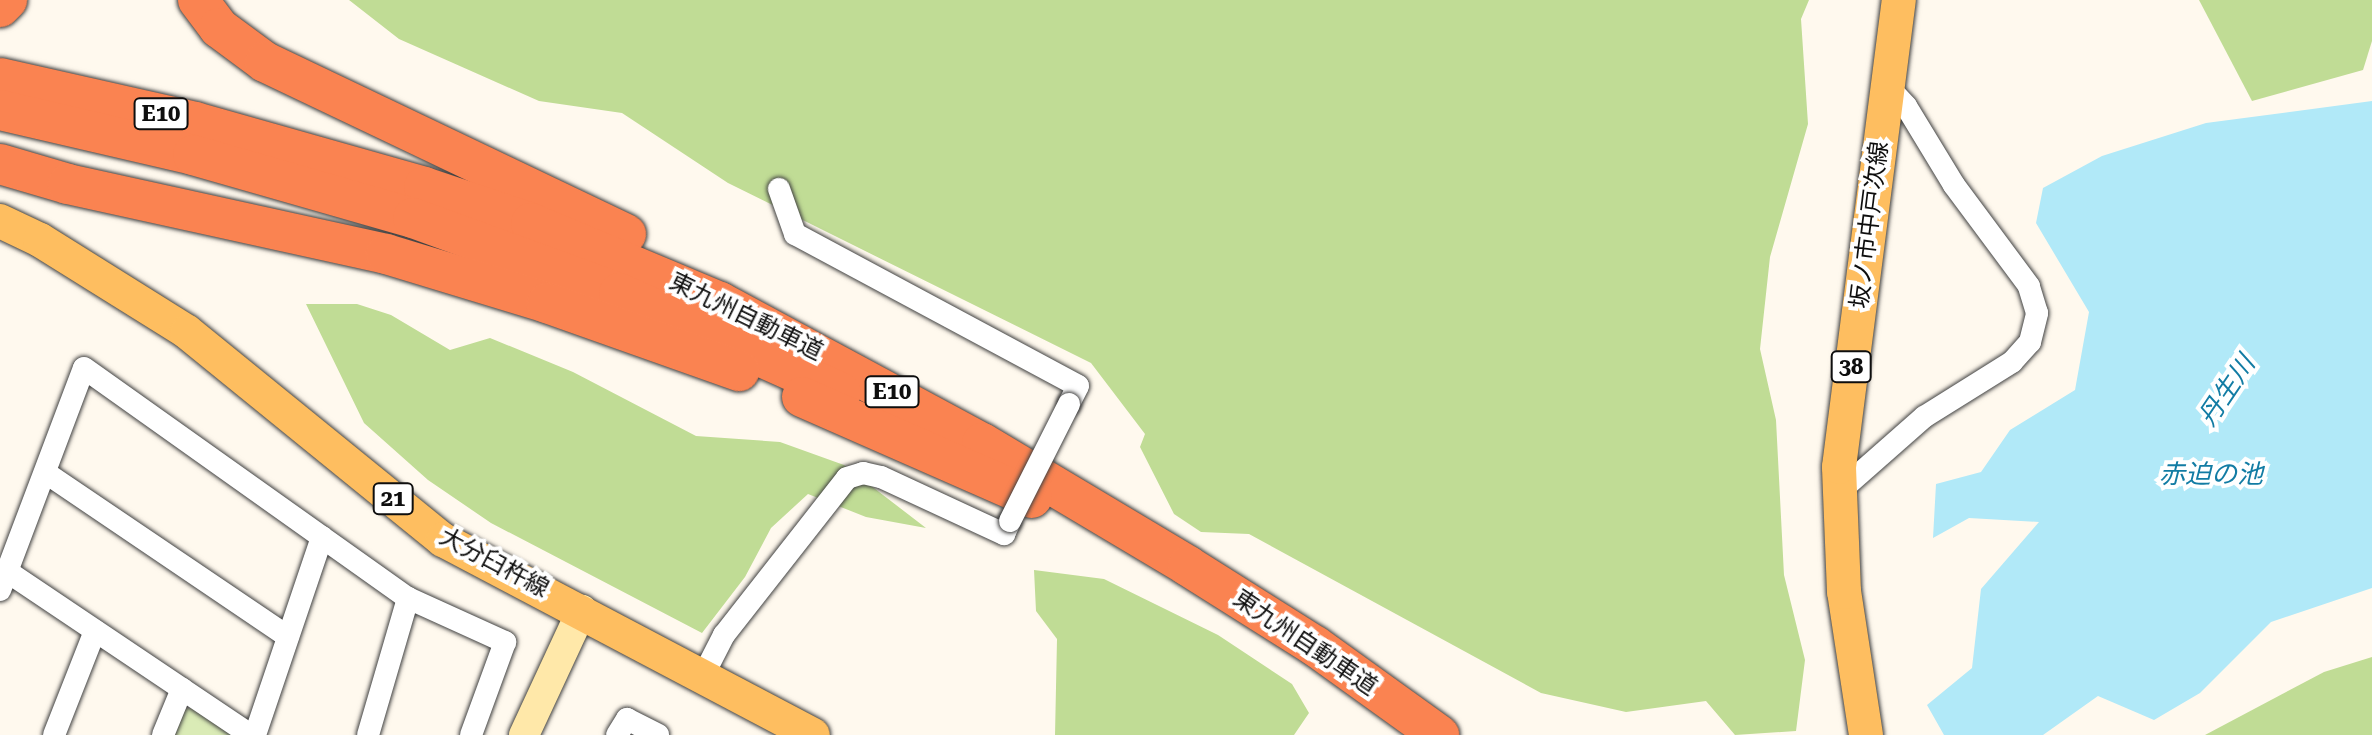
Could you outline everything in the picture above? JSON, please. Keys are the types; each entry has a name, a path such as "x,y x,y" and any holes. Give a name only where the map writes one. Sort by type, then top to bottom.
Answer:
{"highway":[{"path":"0,7 7,0"},
{"path":"198,0 219,28 265,62 872,355 1275,614 1315,646"},
{"name":"東九州自動車道","path":"0,78 195,122 710,331 864,405 1054,507 1429,728"},
{"name":"東九州自動車道","path":"0,110 315,172 531,223 720,302 982,443 1315,646 1429,728"},
{"path":"0,164 68,184 308,234 631,331 788,391 1054,507"}],"main road":[{"name":"坂ノ市中戸次線","path":"1866,735 1844,592 1840,491 1899,0"},
{"name":"大分臼杵線","path":"0,221 40,240 187,332 443,540 704,674 813,735"}],"street":[{"path":"1840,491 1904,432 2012,362 2030,342 2037,313 2029,286 1954,185 1906,106 1888,87"},
{"path":"704,674 724,635 832,491 847,478 863,473 881,477 1004,534 1078,386 795,234 779,189"},
{"path":"322,537 253,735 95,631 4,581 84,368 408,598 505,642 471,735"},
{"path":"46,473 288,637"},
{"path":"368,735 408,598"},
{"path":"524,735 582,610"},
{"path":"54,735 95,631"},
{"path":"163,735 182,689"},
{"path":"617,735 627,719 658,735"}],"green space":[{"path":"349,0 1809,0 1801,19 1808,124 1770,257 1760,349 1776,420 1784,575 1805,660 1796,731 1735,735 1706,701 1626,712 1541,693 1249,534 1201,532 1174,514 1140,447 1145,434 1091,363 728,183 622,113 539,101 399,39"},
{"path":"2199,0 2372,0 2372,41 2363,70 2252,101"},
{"path":"306,304 357,304 391,315 450,350 490,338 573,372 696,436 780,442 844,465 926,528 866,517 808,494 771,528 745,577 702,633 491,523 428,480 364,423"},
{"path":"1034,570 1104,579 1218,635 1292,684 1309,713 1294,735 1055,735 1057,639 1036,611"},
{"path":"2372,657 2372,735 2205,735 2324,672"},
{"path":"194,708 233,735 172,735 182,709"}],"water":[{"name":"赤迫の池","path":"2372,101 2372,588 2271,622 2200,693 2154,720 2098,696 2043,735 1944,735 1927,705 1972,668 1981,589 2039,522 1969,518 1933,538 1936,484 1981,472 2010,430 2075,390 2089,312 2036,223 2043,188 2102,156 2206,123"}],"water label":[{"name":"丹生川","path":"2227,391"}]}
